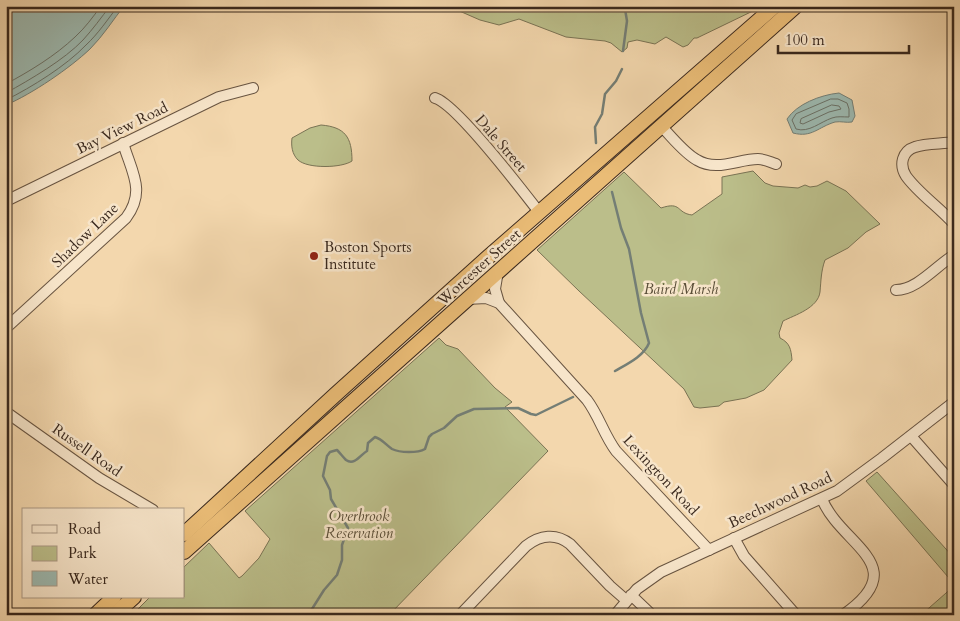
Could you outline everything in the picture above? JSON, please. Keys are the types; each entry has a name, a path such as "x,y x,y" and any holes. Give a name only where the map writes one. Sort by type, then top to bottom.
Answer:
{"highway":[{"name":"Worcester Street","path":"185,533 336,394 775,6"},
{"name":"Worcester Street","path":"185,551 796,6"},
{"path":"95,615 113,598"},
{"path":"114,615 131,600"},
{"path":"120,615 131,600"}],"street":[{"name":"Bay View Road","path":"6,201 219,97 253,88"},
{"name":"Dale Street","path":"435,98 446,104 493,155 540,212"},
{"path":"661,126 690,155 702,163 709,165 727,164 761,159 776,164"},
{"path":"954,142 914,147 904,155 903,161 906,175 954,224"},
{"name":"Shadow Lane","path":"6,328 126,218 131,211 136,201 137,189 123,143"},
{"path":"896,290 914,286 954,255"},
{"path":"498,271 495,291 499,303"},
{"path":"467,299 486,298 499,303"},
{"name":"Lexington Road","path":"499,303 587,400 608,440 616,450 709,550"},
{"name":"Beechwood Road","path":"616,615 628,598 653,576 822,499 845,486 954,402"},
{"name":"Russell Road","path":"6,412 99,478 150,508"},
{"path":"911,436 954,485"},
{"path":"822,499 829,512 866,555 873,568 874,582 867,595 844,615"},
{"path":"460,615 526,546 533,541 548,536 564,540 570,544 610,586 652,615"},
{"path":"734,538 744,556 796,615"}],"green space":[{"path":"448,6 609,6 614,10 630,6 760,6 694,38 688,45 683,47 666,37 655,44 637,40 628,42 627,48 622,52 611,43 605,41 566,37 519,19 499,25 480,20"},
{"path":"321,125 336,128 346,135 351,146 352,161 341,165 317,166 303,163 296,158 292,150 292,138 310,128"},
{"name":"Baird Marsh","path":"753,171 765,183 773,186 798,188 805,185 810,187 827,181 846,191 880,224 866,232 848,248 825,260 818,298 811,307 783,321 779,333 780,338 789,347 792,360 764,390 746,398 724,402 719,406 694,407 684,389 537,250 624,172 661,208 672,206 692,215 722,194 722,177"},
{"name":"Overbrook Reservation","path":"439,338 446,345 458,349 495,388 512,402 505,407 548,451 389,615 132,615 149,598 185,598 185,566 209,543 239,578 242,576 259,558 270,539 245,511"},
{"path":"877,472 954,558 954,584 866,481"},
{"path":"954,586 954,615 921,615"}],"water":[{"path":"6,6 124,6 99,39 82,56 39,87 6,105"},
{"path":"839,93 852,100 855,116 852,122 835,122 805,134 793,133 787,119 791,114 817,98"}],"waterway":[{"path":"623,51 627,21 625,9"},
{"path":"596,143 595,127 602,114 605,94 616,81 622,69"},
{"path":"612,192 621,228 629,249 641,313 649,343 639,356 615,371"},
{"path":"302,615 312,609 324,590 337,575 342,560 342,545 348,528 331,499 330,490 323,476 327,456 330,452 337,450 346,460 352,462 367,451 368,443 375,437 392,449 414,452 425,449 429,437 444,428 457,416 474,409 518,408 536,415 573,397"}],"place":[{"name":"Boston Sports Institute","path":"314,256"}]}
